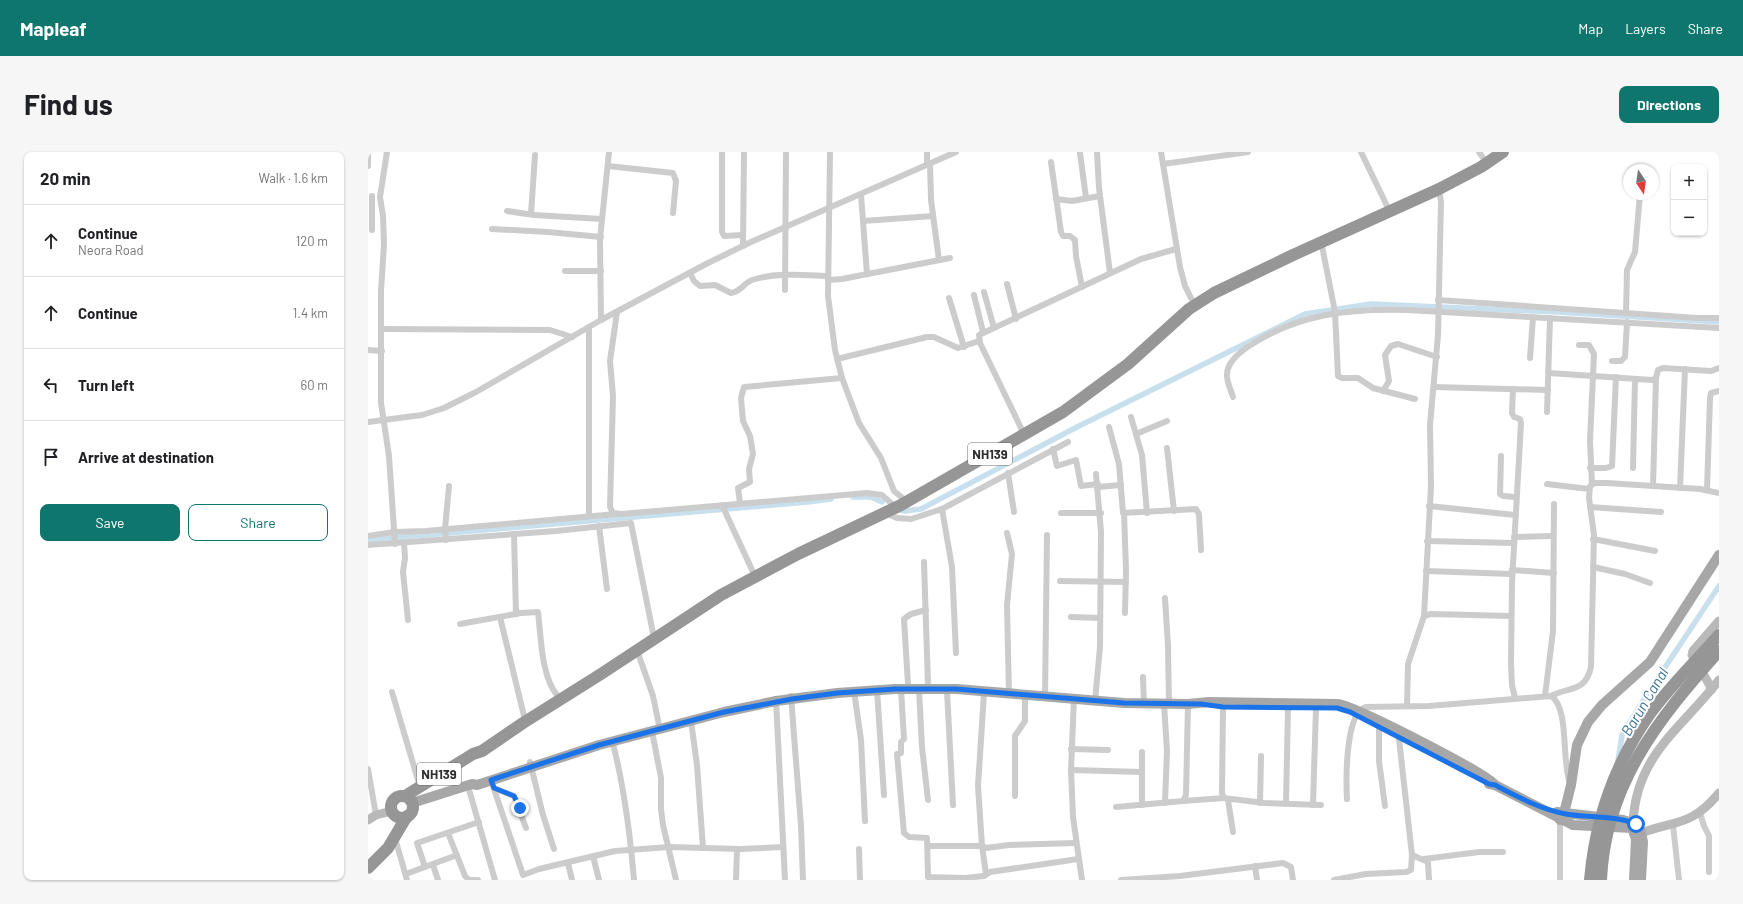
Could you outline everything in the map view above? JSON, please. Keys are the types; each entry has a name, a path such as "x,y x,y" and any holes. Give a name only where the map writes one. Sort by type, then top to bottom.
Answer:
{"highway":[{"name":"NH139","path":"1321,240 1448,180 1482,156 1495,152"},
{"name":"NH139","path":"736,584 884,513 899,501 1022,430 1076,396 1124,360 1193,303 1233,277 1439,190 1503,152"},
{"name":"NH139","path":"473,754 476,749 524,716 753,572 899,501 1063,412 1128,364 1193,303"},
{"name":"NH139","path":"409,800 420,787 473,754 482,751 535,715 637,650 654,635"},
{"path":"1590,880 1593,852 1604,806 1611,786 1628,749 1650,715 1719,635"},
{"path":"1601,880 1608,835 1615,808 1638,755 1649,737 1672,706 1719,651"},
{"name":"NH139","path":"368,868 395,838 398,815 391,805 394,799 399,796 409,800"},
{"name":"NH139","path":"398,815 412,811 409,800"},
{"name":"NH139","path":"368,860 382,852 398,815"}],"main road":[{"path":"1638,833 1632,828 1613,822 1572,825 1565,816 1577,745 1588,722 1602,705 1650,662 1719,555"},
{"path":"470,785 475,782 612,739 723,708 854,687 948,686 952,690 1074,698 1095,701 1201,704 1223,707 1342,709 1357,713 1477,772 1491,780 1495,785"},
{"path":"791,697 904,687"},
{"path":"655,728 691,721 776,699"},
{"path":"1201,704 1208,702 1344,705 1399,739 1540,808 1565,816 1633,823 1643,842 1641,880"},
{"path":"409,800 470,785 493,784 531,764"},
{"path":"1634,880 1638,833"}],"street":[{"path":"368,152 368,166"},
{"path":"387,152 380,197 383,216 381,403 389,464 394,538"},
{"path":"602,320 601,237 609,152"},
{"path":"722,152 722,232 724,236 743,235"},
{"path":"743,246 744,152"},
{"path":"785,290 786,152"},
{"path":"830,152 828,278 831,327 837,359 842,378 859,423 881,458 899,501"},
{"path":"927,152 939,260"},
{"path":"368,422 422,415 444,408 476,392 602,320 743,246 830,209 956,152"},
{"path":"1097,152 1100,196 1110,273"},
{"path":"1161,152 1176,249 1184,281 1193,303"},
{"path":"1163,164 1248,152"},
{"path":"1361,152 1388,208"},
{"path":"1080,153 1086,198"},
{"path":"531,214 534,155"},
{"path":"1051,162 1062,235 1070,236 1075,240 1076,256 1082,287"},
{"path":"608,166 673,173 676,182 673,213"},
{"path":"1407,706 1408,664 1424,616 1431,482 1430,425 1437,357 1441,202 1439,190"},
{"path":"372,230 369,194 380,197"},
{"path":"861,195 867,274"},
{"path":"1056,199 1072,201 1100,196"},
{"path":"1626,313 1627,270 1635,252 1639,200"},
{"path":"507,211 602,219"},
{"path":"863,221 933,216"},
{"path":"492,229 601,237"},
{"path":"1321,240 1335,312 1338,376 1358,378 1369,386 1416,399"},
{"path":"1022,430 979,342 979,335 1016,319 1141,259 1176,249"},
{"path":"690,273 700,286 714,285 731,293 739,291 744,284 753,280 785,274 828,278 867,274 950,258"},
{"path":"565,271 601,271"},
{"path":"1007,284 1016,319"},
{"path":"984,292 994,328"},
{"path":"974,295 983,332"},
{"path":"949,298 964,348"},
{"path":"1438,300 1604,316 1628,322 1640,319 1677,321 1719,328"},
{"path":"1234,397 1226,373 1230,364 1242,352 1264,336 1296,322 1335,312 1377,309 1550,318 1604,316 1626,313 1640,319"},
{"path":"616,514 610,511 613,396 610,368 617,312"},
{"path":"1530,358 1534,317"},
{"path":"1548,412 1550,318"},
{"path":"1677,321 1719,318"},
{"path":"1612,361 1621,361 1625,357 1628,322"},
{"path":"589,328 589,516"},
{"path":"381,329 550,330 572,337"},
{"path":"837,359 927,337 934,338 954,347 964,348 979,342"},
{"path":"1383,391 1389,381 1385,355 1391,346 1398,344 1437,357"},
{"path":"1347,799 1346,762 1357,713 1366,707 1444,705 1548,696 1583,684 1589,675 1592,654 1593,539 1590,507 1590,468 1593,350 1589,346 1579,345"},
{"path":"368,350 382,351"},
{"path":"1653,486 1656,378 1660,369 1711,371 1719,368"},
{"path":"1680,488 1685,369"},
{"path":"1549,373 1652,380 1656,378"},
{"path":"1590,468 1609,468 1612,464 1616,377"},
{"path":"740,503 738,488 750,482 749,469 753,454 750,436 743,421 741,404 742,389 752,385 842,378"},
{"path":"1633,468 1635,379"},
{"path":"1434,387 1548,390"},
{"path":"1513,389 1512,413 1514,417 1520,419 1521,423 1512,572 1512,675 1515,698"},
{"path":"1707,490 1710,398 1711,393 1719,390"},
{"path":"1131,417 1144,468 1148,513"},
{"path":"1136,434 1167,421"},
{"path":"1109,427 1117,454 1124,513 1126,582 1125,613"},
{"path":"884,513 897,518 911,519 942,509 1052,449 1068,442"},
{"path":"1167,448 1174,511"},
{"path":"1052,449 1057,466 1076,460 1081,486 1121,486"},
{"path":"1501,456 1500,494 1503,496 1516,497"},
{"path":"1008,473 1014,512"},
{"path":"1095,701 1100,618 1101,513 1096,474"},
{"path":"1547,484 1590,487 1607,483 1707,490 1719,493"},
{"path":"446,540 445,529 450,486"},
{"path":"368,545 394,538 445,529 589,516 723,507 740,503 867,493 882,495 899,501"},
{"path":"1548,696 1553,631 1554,504"},
{"path":"1429,506 1515,515"},
{"path":"723,507 753,572"},
{"path":"1590,507 1661,512"},
{"path":"942,509 953,574 956,653"},
{"path":"1124,513 1198,510 1201,550"},
{"path":"630,513 654,635"},
{"path":"1061,514 1101,513"},
{"path":"368,536 394,538 404,543 631,523"},
{"path":"599,526 607,589"},
{"path":"1007,533 1012,554 1006,605 1009,694"},
{"path":"514,534 516,614"},
{"path":"1045,696 1047,534"},
{"path":"1427,541 1514,540 1553,536"},
{"path":"1593,539 1655,551"},
{"path":"404,543 405,558 403,572 408,620"},
{"path":"924,562 926,610 924,687 920,731 928,800"},
{"path":"1593,567 1625,574 1650,583"},
{"path":"1426,571 1554,574"},
{"path":"1060,581 1126,582"},
{"path":"1165,598 1168,646 1166,704 1166,803"},
{"path":"926,610 911,614 904,619 904,740 901,742 901,753 897,754 903,829 906,836 909,837 926,836 928,841 928,877 984,877 1078,859"},
{"path":"460,624 516,614 538,612 545,664 550,687 557,695"},
{"path":"1424,616 1431,614 1512,616"},
{"path":"500,617 524,716"},
{"path":"1070,617 1100,618"},
{"path":"1712,689 1692,655 1697,645 1719,621"},
{"path":"637,650 648,681 661,773 661,809 665,836 669,847 676,880"},
{"path":"1143,677 1144,703"},
{"path":"1633,823 1636,796 1653,756 1719,680"},
{"path":"877,690 884,795"},
{"path":"952,690 953,805"},
{"path":"854,691 862,752 865,821"},
{"path":"392,692 420,787"},
{"path":"984,693 978,786 984,877"},
{"path":"1015,796 1015,736 1025,721 1025,695"},
{"path":"1548,696 1557,702 1561,713 1566,770 1571,785"},
{"path":"791,697 801,826 803,880"},
{"path":"1074,698 1071,749 1073,816 1082,880"},
{"path":"776,699 785,880"},
{"path":"1183,801 1187,789 1188,704"},
{"path":"1223,707 1222,793 1226,799 1233,832"},
{"path":"1286,804 1288,707"},
{"path":"1313,805 1316,708"},
{"path":"691,721 697,765 703,848"},
{"path":"1379,728 1379,761 1385,806"},
{"path":"612,739 620,770 634,880"},
{"path":"1334,880 1366,874 1409,872 1412,868 1412,855 1399,739"},
{"path":"1071,749 1108,750"},
{"path":"1142,752 1142,805"},
{"path":"1260,803 1261,756"},
{"path":"531,764 543,815 554,849"},
{"path":"368,770 372,818 398,815"},
{"path":"1071,770 1142,772"},
{"path":"493,784 522,874 593,856 631,850 669,847 737,849 783,847"},
{"path":"493,784 514,796 526,828"},
{"path":"470,785 495,880"},
{"path":"1638,833 1673,825 1700,813 1719,793"},
{"path":"1116,807 1226,799 1260,803 1321,805"},
{"path":"1700,813 1709,836 1708,872"},
{"path":"1560,880 1565,816"},
{"path":"425,867 417,843 479,822"},
{"path":"1673,825 1680,880"},
{"path":"448,833 465,876 469,880 478,880"},
{"path":"395,838 406,877 425,867 457,855"},
{"path":"928,846 982,846 986,848 1009,845 1076,843"},
{"path":"736,880 737,849"},
{"path":"859,849 860,880"},
{"path":"1412,855 1424,859 1479,852 1503,852"},
{"path":"593,856 599,880"},
{"path":"1424,859 1429,865 1429,880"},
{"path":"568,863 572,880"},
{"path":"1121,880 1180,876 1255,866 1287,864 1291,867 1293,880"},
{"path":"433,865 438,880"},
{"path":"1255,866 1257,880"}],"waterway":[{"path":"895,509 905,511 921,509 1077,427 1305,314 1371,304 1558,312 1719,322"},
{"path":"853,497 871,497 882,502"},
{"path":"368,540 831,499"},
{"name":"Barun Canal","path":"1618,761 1622,735 1719,586"}],"route":[{"path":"520,808 514,796 494,788 491,780 599,745 724,712 792,699 854,691 956,689 984,693 1074,698 1124,703 1201,704 1223,707 1342,709 1489,784 1495,785 1540,808 1564,814 1623,820 1636,824"}]}
